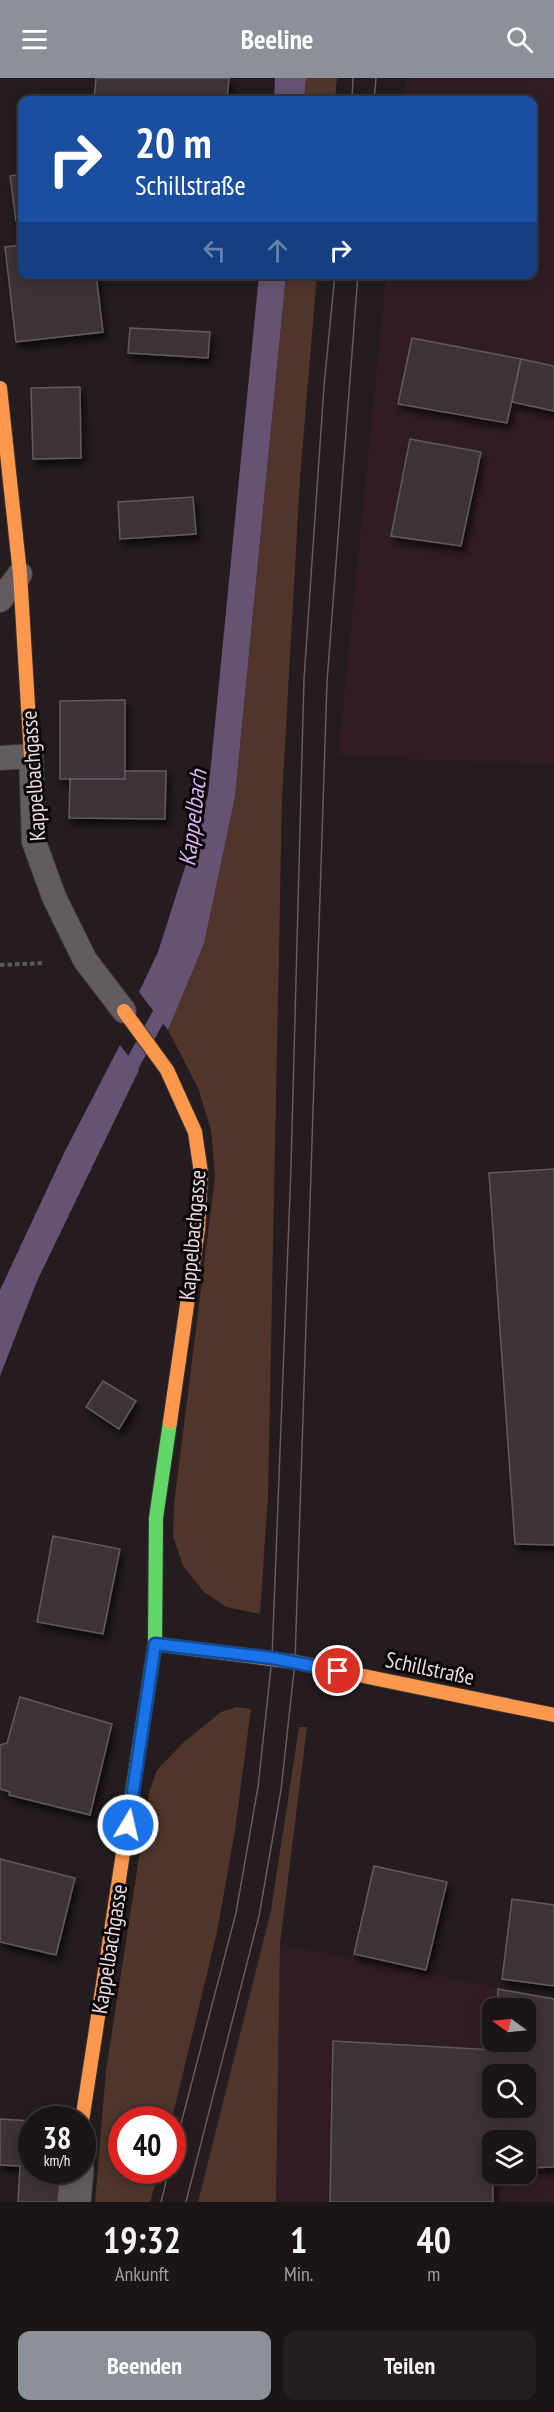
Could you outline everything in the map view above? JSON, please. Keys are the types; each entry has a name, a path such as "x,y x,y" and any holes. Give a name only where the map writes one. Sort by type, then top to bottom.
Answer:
{"street":[{"name":"Kappelbachgasse","path":"0,388 20,574 31,756"},
{"name":"Kappelbachgasse","path":"84,2106 155,1644 156,1518 198,1229 201,1173 195,1132 167,1070 124,1011"},
{"name":"Schillstraße","path":"155,1644 295,1662 554,1715"},
{"path":"74,2202 76,2184"}],"lane":[{"path":"0,600 20,574"},
{"path":"0,758 31,756"},
{"name":"Kappelbachgasse","path":"31,756 34,842 50,886 85,960 124,1011"}],"shaded area":[{"path":"275,78 306,78 304,96 274,96"},
{"path":"306,78 337,78 335,96 304,96"},
{"path":"406,78 554,78 554,765 338,756 386,279 537,279 537,96 404,96"},
{"path":"259,279 286,279 235,797 204,944 168,1030 139,992 158,952 208,795"},
{"path":"286,279 317,279 300,478 282,799 268,1495 260,1614 226,1607 204,1592 183,1566 173,1536 174,1504 215,1177 211,1130 198,1088 168,1030 204,944 235,797"},
{"path":"120,1045 139,1070 37,1281 0,1376 0,1290 65,1151"},
{"path":"236,1707 251,1709 235,1831 217,1932 175,2106 108,2106 108,2184 155,2184 150,2202 95,2202 106,2070 149,1793 157,1770 183,1743 221,1712"},
{"path":"299,1727 307,1727 280,1944 276,2202 198,2202 271,1910"},
{"path":"280,1944 554,1999 554,2202 276,2202"}],"building":[{"path":"96,78 229,78 227,96 94,96"},
{"path":"18,175 18,221 16,221 10,176"},
{"path":"18,245 18,279 97,279 103,332 16,342 5,247"},
{"path":"130,328 210,332 208,358 128,353"},
{"path":"412,338 521,359 507,423 398,404"},
{"path":"521,359 554,366 554,411 512,402"},
{"path":"80,387 81,458 33,459 31,388"},
{"path":"410,439 481,452 461,546 391,536"},
{"path":"193,497 196,534 120,539 118,502"},
{"path":"125,700 125,779 60,779 60,701"},
{"path":"125,771 166,771 165,819 69,818 70,779 125,779"},
{"path":"554,1169 554,1545 515,1544 489,1173"},
{"path":"103,1381 136,1401 119,1429 86,1407"},
{"path":"53,1536 120,1549 103,1634 37,1622"},
{"path":"20,1697 112,1724 90,1815 9,1795 10,1792 0,1789 0,1745 7,1743"},
{"path":"0,1859 75,1878 56,1955 0,1942"},
{"path":"374,1866 447,1882 426,1970 354,1954"},
{"path":"512,1899 554,1905 554,1986 502,1979"},
{"path":"498,1989 554,1999 554,2167 536,2168 536,2130 482,2130 482,2184 493,2184 493,2202 330,2202 333,2041 482,2049 482,2052 536,2052 536,1998 498,1998"},
{"path":"0,2119 18,2120 18,2166 0,2165"},
{"path":"19,2184 66,2184 65,2202 18,2202"}],"waterway":[{"name":"Kappelbach","path":"123,1081 168,999"}],"tram line":[{"path":"352,96 353,78"},
{"path":"374,96 376,78"},
{"path":"186,2106 236,1913 258,1787 272,1658 291,1167 304,679 324,386 335,279"},
{"path":"186,2202 259,1916 281,1790 295,1662 327,682 358,279"},
{"path":"161,2202 166,2184"}],"traffic: fast":[{"path":"131,1801 155,1644 156,1518 170,1422"}],"traffic: slow":[{"path":"0,388 20,574 31,756"},
{"path":"124,1011 167,1070 195,1132 201,1173 198,1229 170,1422"},
{"path":"155,1644 295,1662 554,1715"},
{"path":"84,2106 131,1801"}],"route":[{"path":"128,1825 155,1644 272,1658 338,1671"}]}
